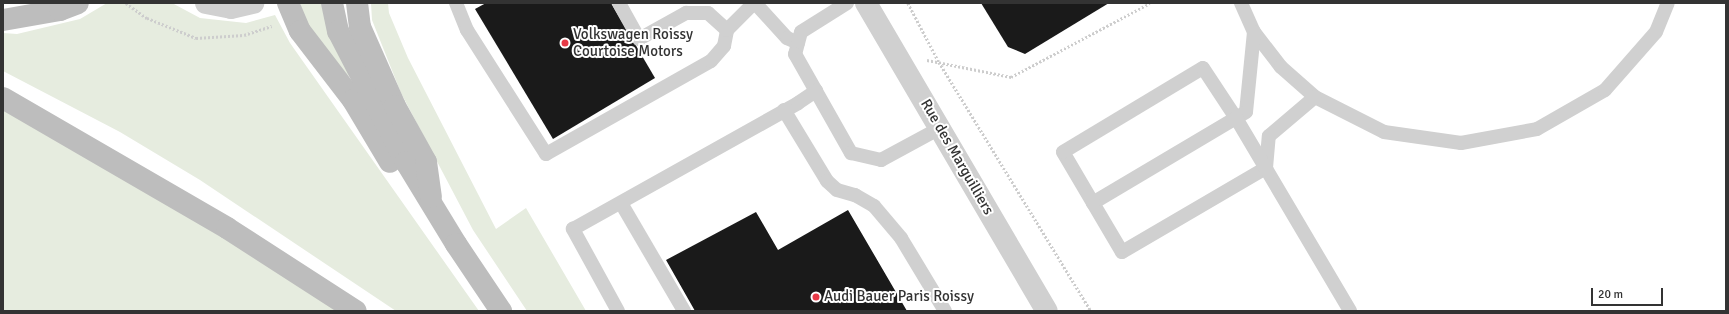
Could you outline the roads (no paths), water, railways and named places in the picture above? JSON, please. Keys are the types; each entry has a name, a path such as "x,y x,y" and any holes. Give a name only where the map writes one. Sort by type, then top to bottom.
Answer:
{"main road":[{"path":"3,20 43,3"},
{"path":"3,20 60,10 78,3"},
{"path":"288,3 300,31 353,100 394,168 433,208"},
{"path":"332,3 338,31 406,162 433,208 501,311"},
{"path":"357,3 360,27 395,106 426,162 433,208"},
{"path":"3,98 227,228 356,311"}],"street":[{"path":"206,3 230,8 254,3"},
{"name":"Rue des Marguilliers","path":"866,3 1047,311"}],"lane":[{"path":"456,3 467,30 546,154 711,61 724,46 727,30 755,3 787,38 798,43"},
{"path":"619,3 639,39 686,13 708,12 727,30"},
{"path":"847,3 801,32 795,54 851,153 881,160 940,128"},
{"path":"1240,3 1254,32 1281,67 1315,97 1384,132 1461,143 1537,128 1604,90 1656,32 1668,3"},
{"path":"1093,204 1246,112 1254,32"},
{"path":"1266,168 1122,252 1064,152 1203,68 1236,118 1266,168 1350,311"},
{"path":"618,311 573,230 816,91"},
{"path":"1266,168 1269,136 1315,97"},
{"path":"784,110 827,181 837,190 855,195 874,206 901,238 945,311"},
{"path":"621,203 684,311"}],"place":[{"name":"Volkswagen Roissy Courtoise Motors","path":"565,43"},
{"name":"Audi Bauer Paris Roissy","path":"816,297"}]}
